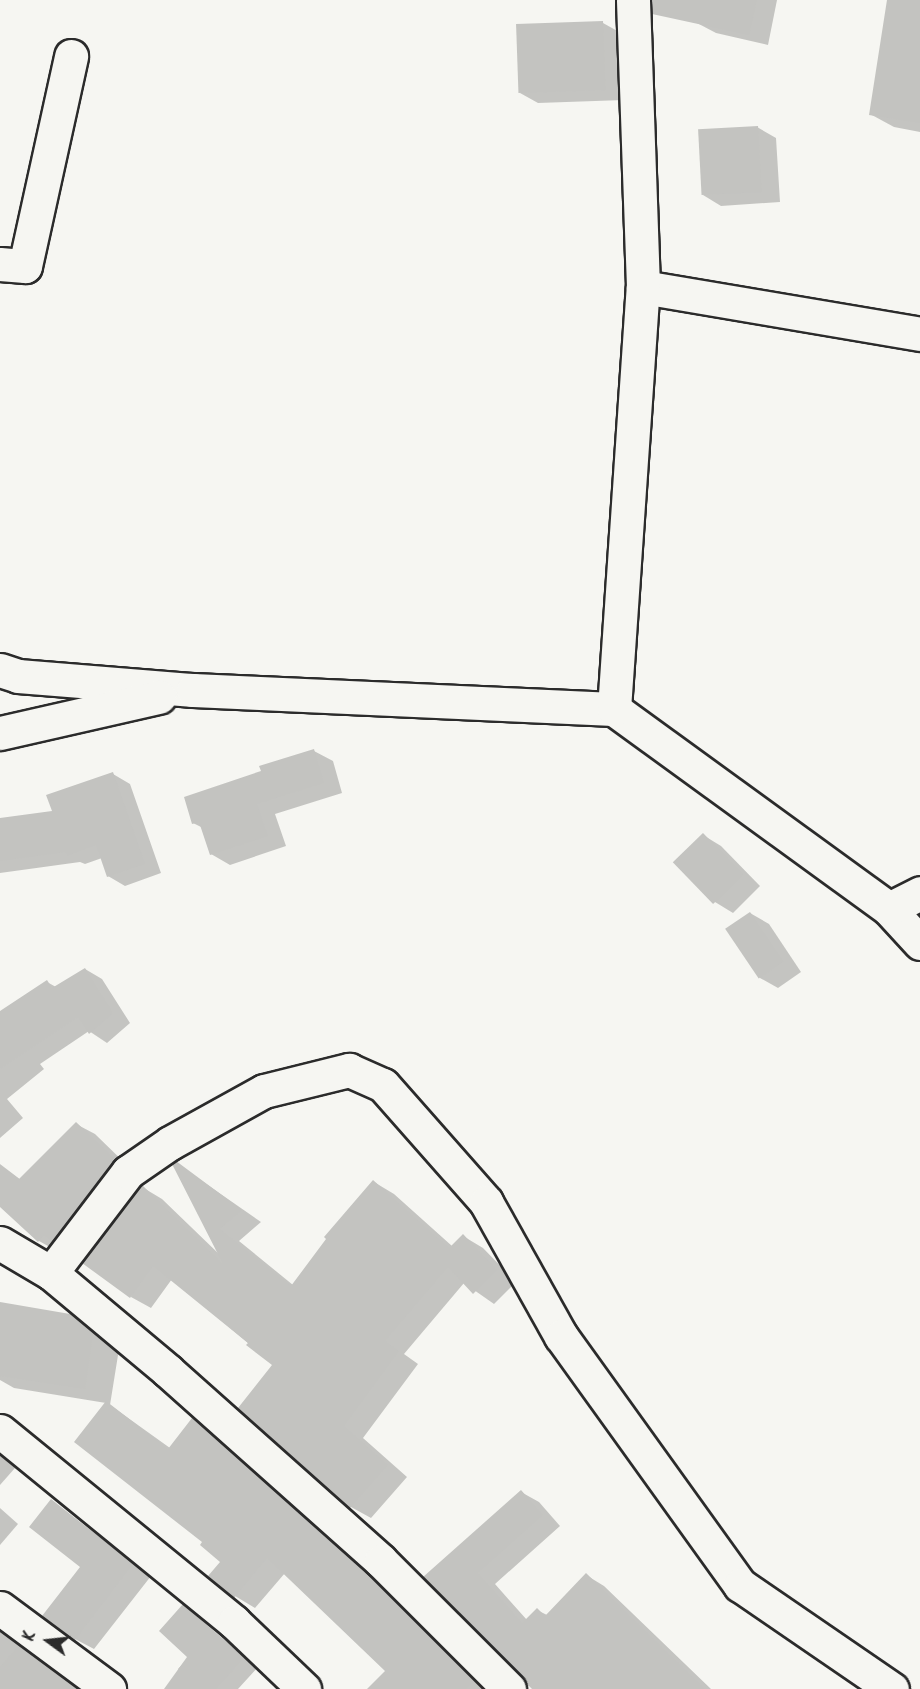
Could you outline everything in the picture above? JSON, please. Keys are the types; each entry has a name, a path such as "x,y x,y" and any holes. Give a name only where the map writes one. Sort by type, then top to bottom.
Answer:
{"street":[{"path":"614,709 643,287 633,0"},
{"path":"0,264 25,266 70,56"},
{"path":"643,287 920,334"},
{"path":"0,670 18,676 193,690 614,709 889,909 920,943"},
{"path":"0,733 193,690"},
{"path":"889,909 920,893"},
{"path":"51,1273 128,1172 170,1143 264,1091 349,1070 383,1085 486,1202 561,1336 740,1585 892,1689"},
{"path":"0,1243 51,1273 381,1561 509,1689"},
{"path":"0,1431 234,1622 304,1689"},
{"path":"0,1608 109,1689"}],"building":[{"path":"652,0 757,0 749,35 652,14"},
{"path":"887,0 920,0 920,123 869,115"},
{"path":"603,21 605,90 518,93 516,24"},
{"path":"758,126 761,192 702,195 698,129"},
{"path":"314,749 324,783 257,804 268,836 210,855 199,822 192,824 184,797 261,771 259,766"},
{"path":"113,772 145,864 107,877 96,845 67,856 66,852 0,861 0,818 52,811 46,795"},
{"path":"703,833 743,875 713,904 673,862"},
{"path":"750,912 784,962 759,979 725,929"},
{"path":"85,968 113,1013 89,1034 78,1017 0,1069 0,1011 47,980 52,988"},
{"path":"76,1122 115,1159 52,1241 44,1235 38,1242 0,1207 0,1165 19,1179"},
{"path":"176,1161 242,1210 220,1229 291,1286 326,1239 324,1237 373,1180 449,1248 463,1234 497,1270 473,1294 448,1267 385,1341 399,1351 344,1426 388,1465 350,1508 238,1408 272,1365 246,1345 248,1343 153,1266 130,1298 82,1263 142,1185 223,1264 172,1164"},
{"path":"0,1302 70,1314 93,1333 85,1389 0,1376"},
{"path":"106,1401 168,1449 192,1418 388,1594 474,1681 466,1689 367,1689 385,1671 267,1558 234,1598 208,1576 220,1562 200,1545 202,1542 74,1442"},
{"path":"521,1490 543,1515 478,1573 522,1623 537,1608 545,1616 586,1573 705,1689 532,1689 423,1577"},
{"path":"51,1499 133,1564 75,1640 42,1616 80,1567 29,1527"},
{"path":"183,1604 244,1658 216,1689 164,1689 187,1657 159,1631"},
{"path":"19,1645 77,1689 0,1689 0,1667"}]}
